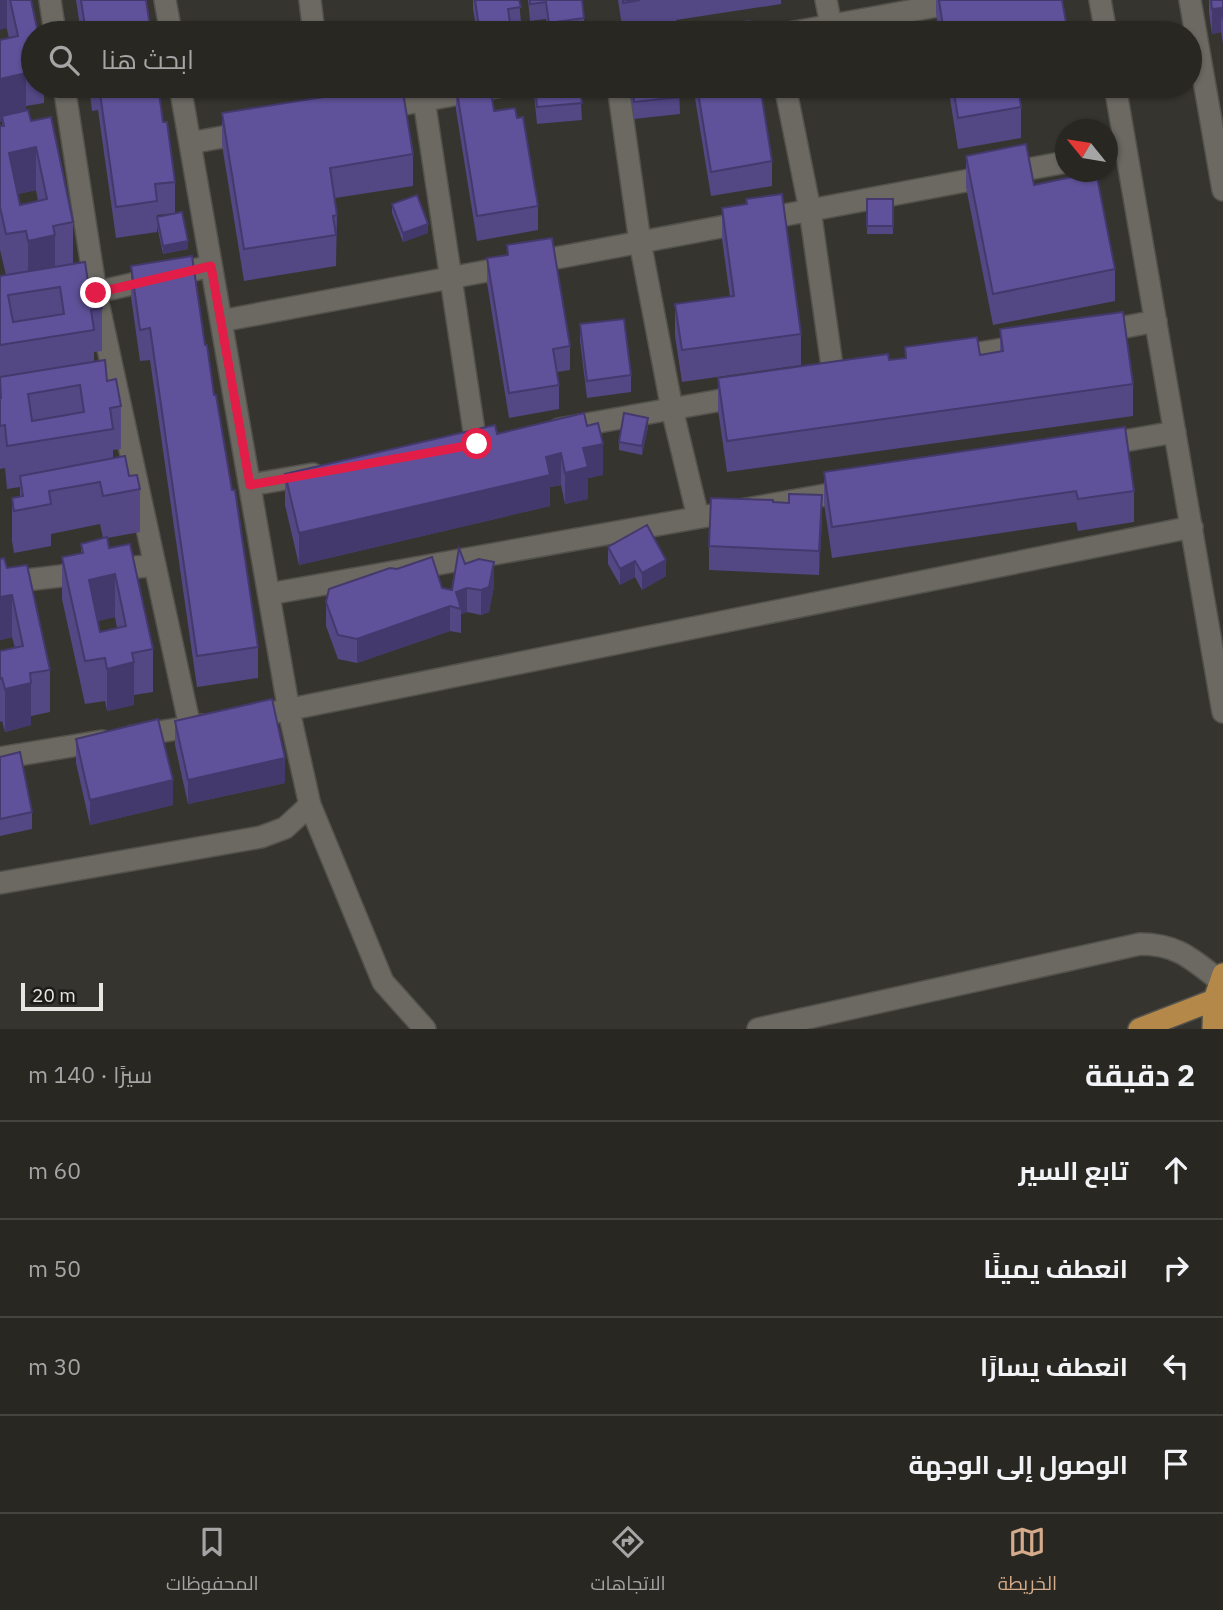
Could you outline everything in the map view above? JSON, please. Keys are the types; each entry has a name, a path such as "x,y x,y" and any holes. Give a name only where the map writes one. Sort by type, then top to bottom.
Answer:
{"main road":[{"path":"1139,1029 1219,985"},
{"path":"1213,1029 1219,985"}],"street":[{"path":"50,0 53,21"},
{"path":"165,0 169,21"},
{"path":"310,0 313,21"},
{"path":"826,0 830,21"},
{"path":"853,21 970,0"},
{"path":"1100,0 1104,21"},
{"path":"1190,0 1194,21"},
{"path":"1202,69 1223,190"},
{"path":"66,98 96,293 190,727"},
{"path":"182,98 289,711 310,805 383,982 425,1029"},
{"path":"320,98 318,120 435,98"},
{"path":"620,98 640,242 672,409 698,517"},
{"path":"787,98 810,210 834,380"},
{"path":"1115,98 1116,119"},
{"path":"424,100 483,443 450,449"},
{"path":"190,143 271,128"},
{"path":"48,140 71,135"},
{"path":"1118,156 1156,321 1223,712"},
{"path":"221,321 1055,164"},
{"path":"60,300 211,266"},
{"path":"1075,336 1156,321"},
{"path":"928,363 1049,341"},
{"path":"542,432 767,392"},
{"path":"1080,449 1175,432"},
{"path":"250,485 330,471"},
{"path":"269,594 875,486"},
{"path":"0,758 289,711 1192,527"},
{"path":"0,583 155,565"},
{"path":"0,883 261,837 285,828 310,805"},
{"path":"758,1029 1140,944 1172,947 1186,954 1219,985"}],"building":[{"path":"10,0 31,0 35,21 21,21 21,74 0,79 0,40 18,36"},
{"path":"81,0 146,0 149,21 84,21"},
{"path":"475,0 519,0 521,7 508,9 510,21 478,21"},
{"path":"530,0 582,0 584,18 549,21 546,2 530,4"},
{"path":"939,0 1062,0 1066,21 942,21"},
{"path":"1211,0 1223,0 1223,20 1221,8 1212,9"},
{"path":"101,98 160,98 163,122 167,122 175,182 155,184 157,201 116,207"},
{"path":"317,98 404,98 413,154 330,168 337,215 333,216 336,235 244,249 222,113"},
{"path":"458,98 492,98 494,111 515,108 517,118 523,117 538,206 477,216"},
{"path":"536,98 581,98 582,103 537,107"},
{"path":"634,98 671,98 634,102"},
{"path":"699,98 762,98 772,161 711,172"},
{"path":"955,98 1020,98 1021,107 958,118"},
{"path":"28,110 31,121 51,117 73,222 53,226 55,235 28,241 26,231 6,234 0,207 0,126 4,126 2,116","holes":["36,147 47,199 20,205 9,153"]},
{"path":"1026,144 1034,185 1055,181 1098,182 1115,269 993,294 966,156"},
{"path":"782,194 801,334 682,350 675,304 734,296 722,208 747,204 746,199"},
{"path":"417,195 428,224 403,233 392,204"},
{"path":"867,199 893,199 893,226 867,226"},
{"path":"182,212 188,241 163,246 157,217"},
{"path":"552,238 570,346 553,349 559,385 509,393 487,258 508,255 507,245"},
{"path":"192,256 214,395 232,490 235,490 258,647 197,656 150,328 140,330 131,266"},
{"path":"85,262 88,282 97,281 102,308 91,310 94,330 0,345 0,276","holes":["60,287 64,314 13,322 8,295"]},
{"path":"1123,312 1133,384 727,441 718,378 888,354 889,360 906,358 905,347 977,337 980,355 1003,351 1000,329"},
{"path":"624,319 631,375 587,381 580,324"},
{"path":"105,360 107,381 116,379 121,406 110,408 113,429 7,446 5,425 0,426 0,377","holes":["80,385 84,412 32,421 28,394"]},
{"path":"584,413 587,426 598,423 603,444 583,448 588,467 565,473 561,453 546,457 550,475 299,533 285,474 495,425 497,434"},
{"path":"624,413 648,418 642,446 619,442"},
{"path":"1125,427 1134,491 1078,499 1076,491 832,527 824,472"},
{"path":"125,456 129,476 137,475 140,489 103,496 100,482 49,491 51,504 14,511 12,498 23,496 20,476"},
{"path":"789,494 822,495 819,551 709,546 711,498 789,503"},
{"path":"647,525 666,560 642,573 635,561 620,569 608,547"},
{"path":"107,537 109,548 130,544 153,649 132,653 134,662 107,669 105,658 85,661 62,557 83,553 81,544","holes":["115,574 126,626 100,632 89,580"]},
{"path":"459,548 465,564 479,559 494,562 489,587 481,590 467,588 456,592 461,609 450,606 357,639 338,635 326,602 329,589 432,557 442,588 452,590"},
{"path":"4,558 7,568 27,565 50,670 30,673 31,683 5,689 2,678 0,679 0,651 23,646 12,595 0,597 0,559"},
{"path":"272,699 285,758 188,780 175,721"},
{"path":"158,719 173,780 90,800 76,739"},
{"path":"20,752 32,812 0,819 0,757"}],"route":[{"path":"96,293 211,266 250,485 477,444"}]}
